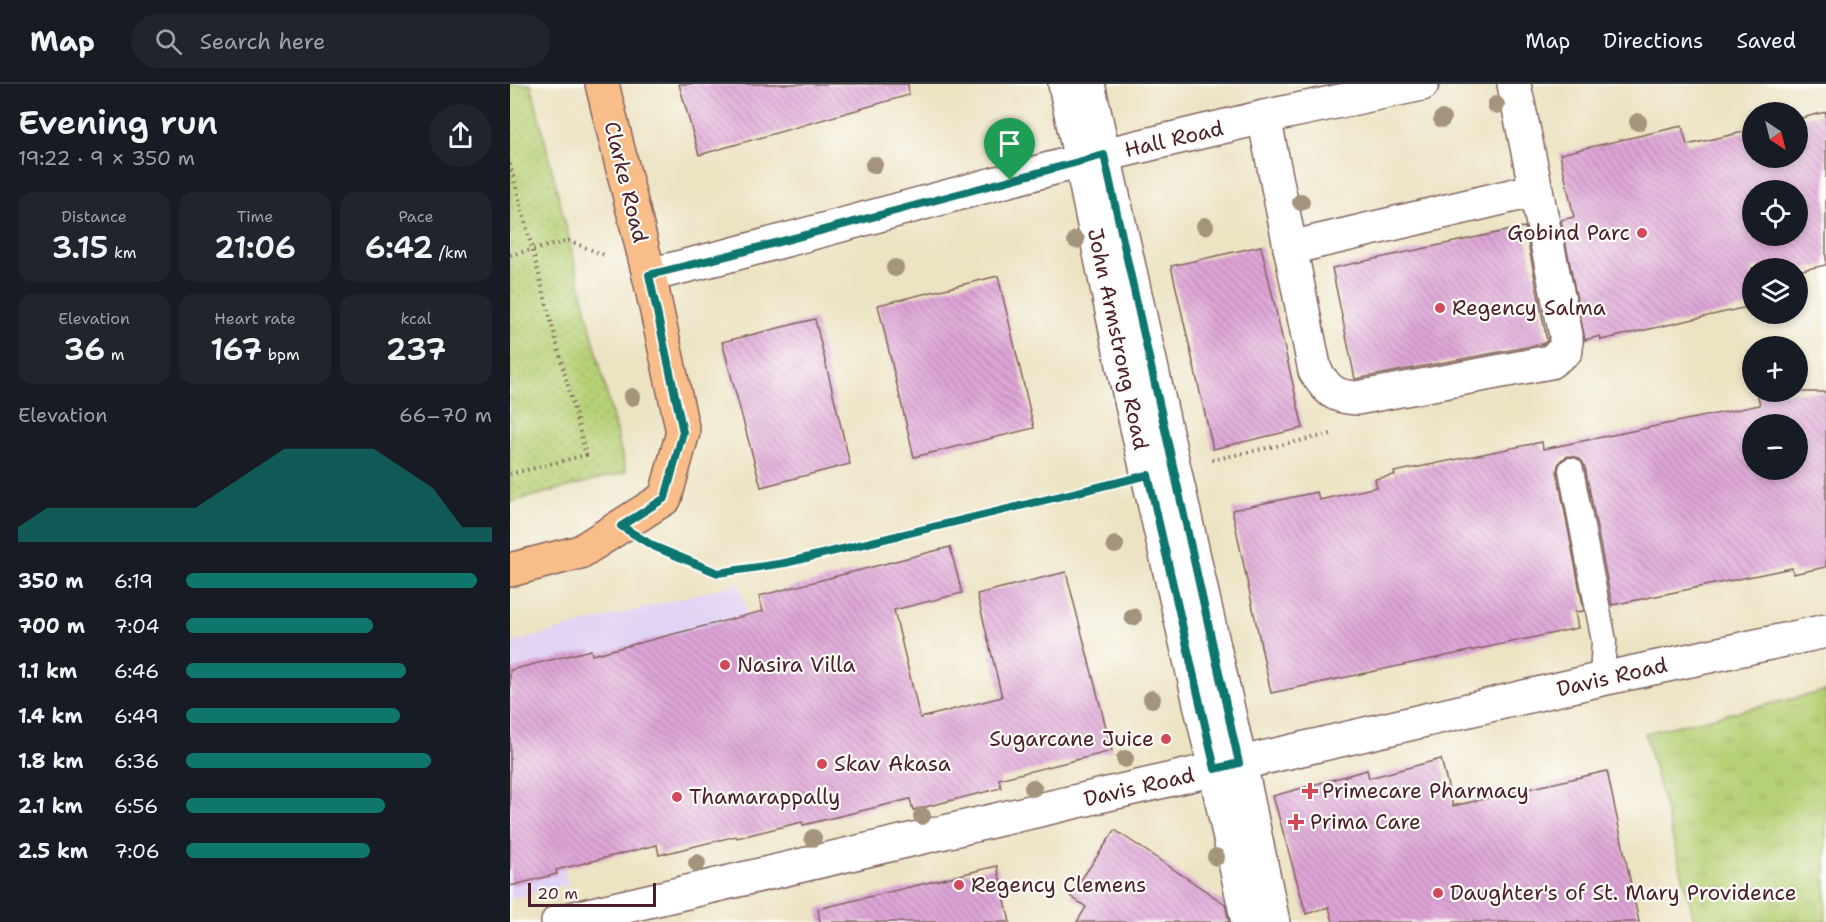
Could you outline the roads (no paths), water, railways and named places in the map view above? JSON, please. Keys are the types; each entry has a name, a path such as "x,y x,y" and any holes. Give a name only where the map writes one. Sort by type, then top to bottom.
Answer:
{"main road":[{"name":"Clarke Road","path":"510,570 580,552 665,498 683,432 649,275 602,84"}],"street":[{"name":"John Armstrong Road","path":"1065,84 1092,158 1227,766 1273,922"},
{"name":"John Armstrong Road","path":"1088,84 1092,158"},
{"name":"Hall Road","path":"649,275 1092,158 1264,117 1422,84"},
{"path":"1264,117 1315,371 1333,394 1358,398 1550,362 1566,350 1566,335 1514,84"},
{"path":"1290,248 1536,190"},
{"name":"Davis Road","path":"558,922 1602,679 1826,631"},
{"path":"1227,766 1248,922"}],"lane":[{"path":"1572,470 1604,641 1602,679"}],"place":[{"name":"Gobind Parc","path":"1642,233"},
{"name":"Regency Salma","path":"1440,308"},
{"name":"Nasira Villa","path":"725,665"},
{"name":"Sugarcane Juice","path":"1166,739"},
{"name":"Skav Akasa","path":"822,764"},
{"name":"Primecare Pharmacy","path":"1310,791"},
{"name":"Thamarappally","path":"677,797"},
{"name":"Prima Care","path":"1296,822"},
{"name":"Regency Clemens","path":"959,885"},
{"name":"Daughter's of St. Mary Providence","path":"1438,893"}]}
